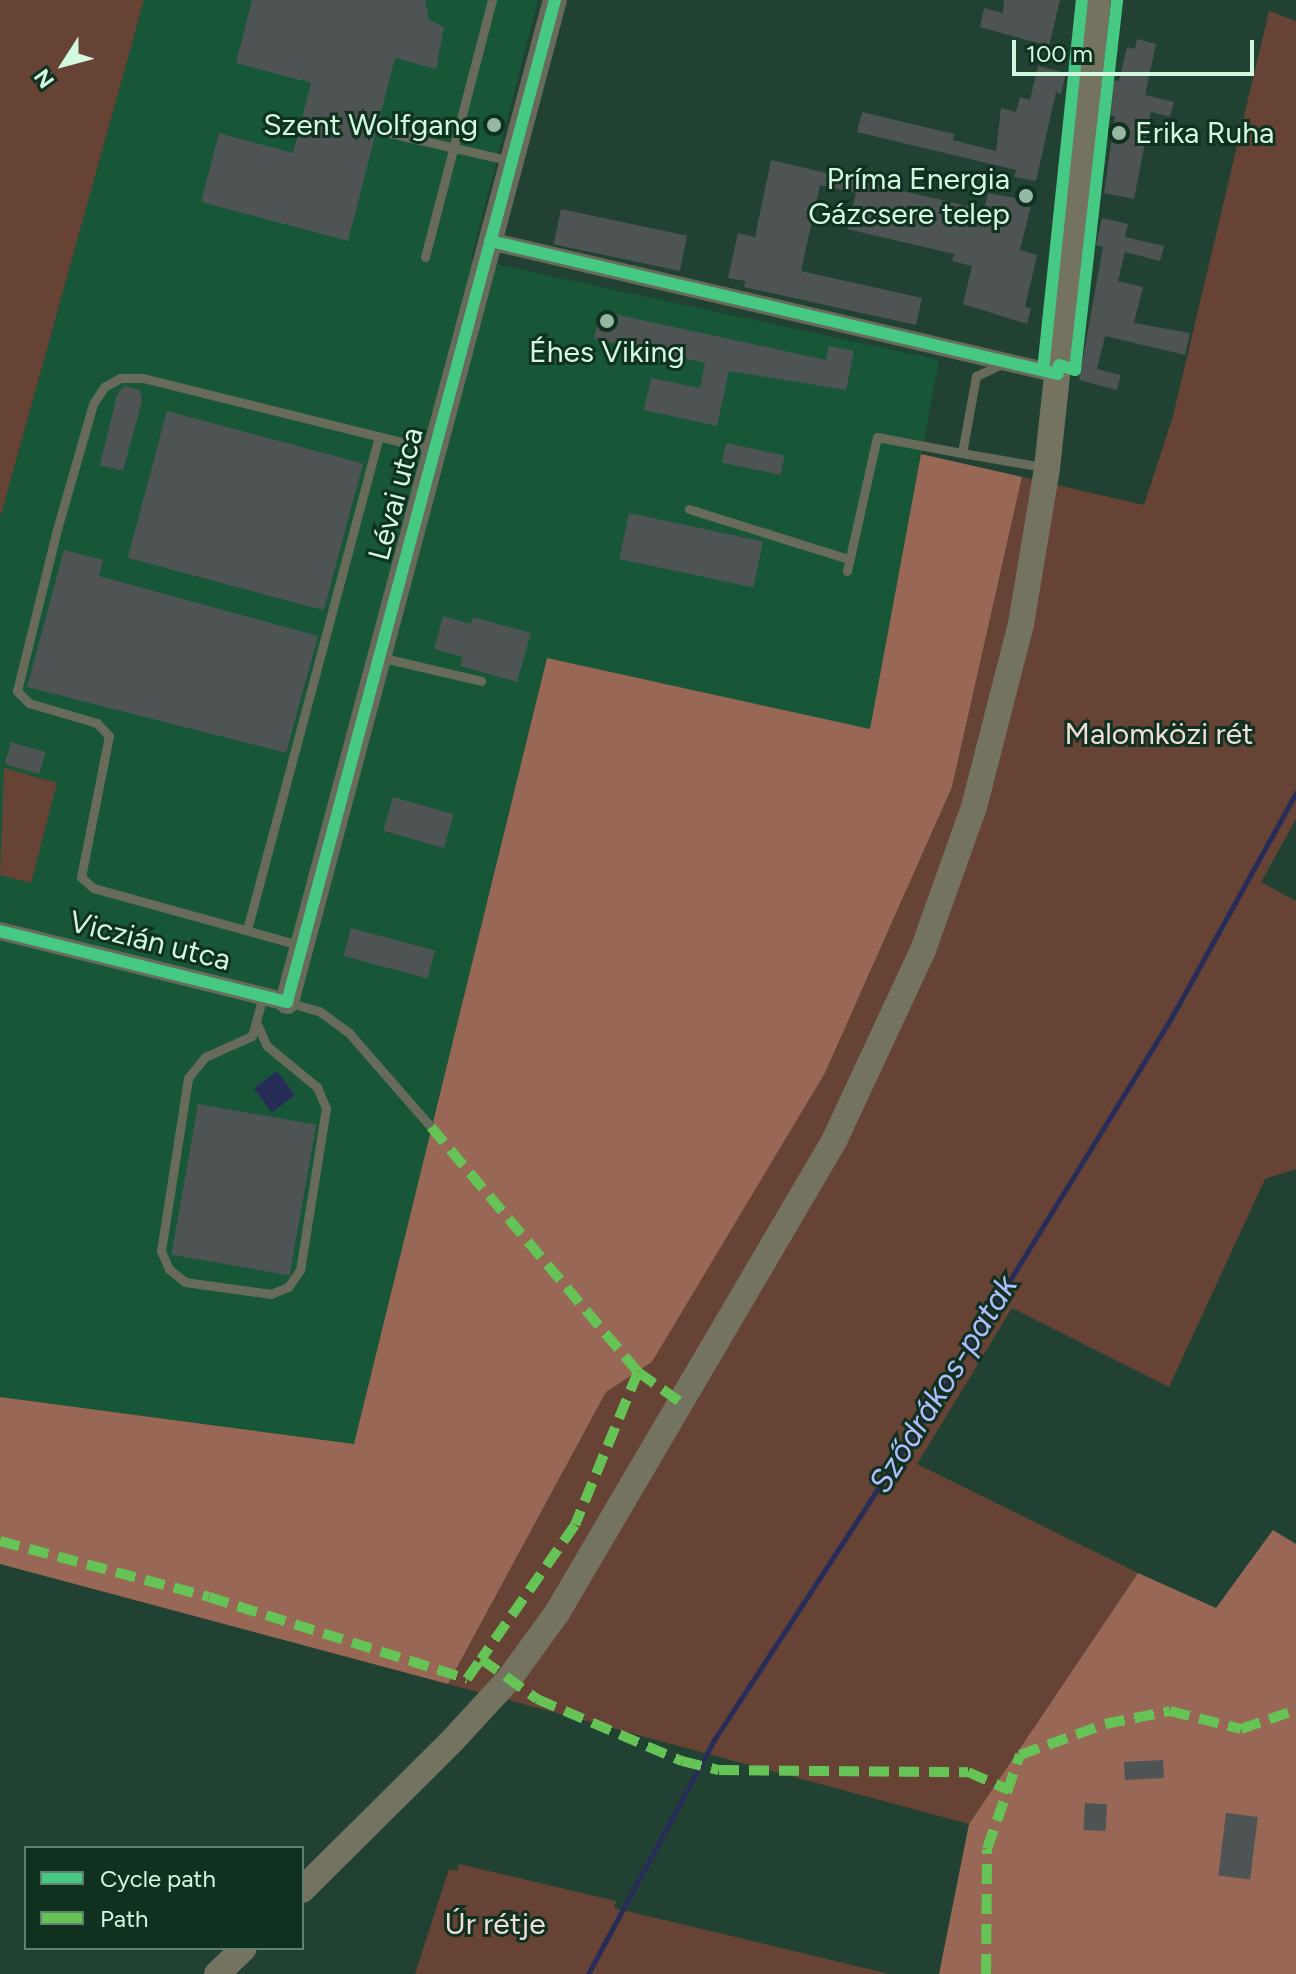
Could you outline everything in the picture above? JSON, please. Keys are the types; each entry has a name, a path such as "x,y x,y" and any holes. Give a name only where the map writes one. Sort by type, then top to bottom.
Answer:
{"main road":[{"path":"304,1888 471,1720 557,1613 759,1274 855,1101 923,950 974,807 1021,624 1047,468 1098,0"},
{"path":"217,1974 242,1950"}],"street":[{"name":"Lévai utca","path":"287,1002 555,0"},
{"path":"490,241 1058,374"},
{"name":"Viczián utca","path":"0,931 287,1002"}],"lane":[{"path":"425,257 492,0"},
{"path":"390,133 511,161"},
{"path":"962,453 976,376 1008,362"},
{"path":"302,946 93,888 81,877 109,736 97,723 29,703 17,691 52,548 93,404 104,387 120,378 143,378 435,450"},
{"path":"247,930 379,436"},
{"path":"847,571 877,437 1047,468"},
{"path":"689,509 849,559"},
{"path":"379,657 481,681"},
{"path":"257,1024 267,1046 317,1087 326,1108 300,1270 288,1287 271,1294 185,1282 169,1269 161,1251 188,1078 205,1057 246,1041 257,1024 263,996"},
{"path":"287,1002 319,1011 349,1033 431,1127"}],"shaded area":[{"path":"144,0 538,0 471,259 939,360 870,729 547,659 354,1444 0,1397 0,518"},
{"path":"921,454 1022,477 952,787 825,1073 652,1362 606,1392 448,1684 0,1564 0,1397 354,1444 547,658 870,729"},
{"path":"1273,1530 1296,1544 1296,1974 939,1974 969,1824 1138,1573 1216,1608"}],"green space":[{"path":"0,0 144,0 0,518"},
{"name":"Malomközi rét","path":"1269,11 1296,21 1296,819 1261,882 1296,901 1296,1169 1265,1179 1169,1387 1012,1308 917,1464 1138,1573 969,1824 448,1684 606,1392 652,1362 825,1073 952,787 1022,477 1144,505 1173,416"},
{"path":"4,768 57,783 31,883 0,875"},
{"name":"Úr rétje","path":"459,1864 616,1901 614,1908 890,1974 415,1974 449,1869 457,1871"}],"water":[{"path":"277,1071 295,1095 272,1112 254,1088"}],"building":[{"path":"252,0 425,0 429,20 444,27 436,69 395,58 348,241 201,202 219,133 293,153 311,83 236,63"},
{"path":"1004,0 1060,0 1049,46 980,27 984,8 1003,13"},
{"path":"1137,39 1156,44 1145,95 1174,102 1170,117 1151,112 1134,199 1104,193 1115,116 1107,115 1107,102 1112,80 1119,81 1127,47 1135,49"},
{"path":"1038,66 1066,73 1061,94 1056,92 1036,181 1014,177 1016,170 857,132 862,112 954,134 953,140 996,151 1001,108 1016,112 1020,97 1030,100"},
{"path":"771,160 984,210 988,193 1032,201 1020,250 1037,255 1025,307 1031,308 1027,324 963,304 972,266 952,261 954,254 847,229 856,193 820,185 801,271 922,298 916,325 744,287 745,281 728,278 738,233 755,237"},
{"path":"561,209 687,236 680,271 554,244"},
{"path":"1102,218 1128,224 1125,237 1164,246 1160,261 1125,252 1118,281 1143,287 1134,323 1190,333 1185,355 1105,336 1097,369 1121,375 1117,390 1079,380 1103,247 1096,245"},
{"path":"600,311 826,360 829,346 854,351 846,390 729,371 717,426 644,410 651,378 700,388 705,363 594,339"},
{"path":"124,386 140,390 142,401 123,471 100,465 117,395"},
{"path":"167,411 363,464 324,610 128,558"},
{"path":"726,443 785,455 781,475 722,463"},
{"path":"629,513 763,541 753,587 619,559"},
{"path":"64,550 103,560 99,576 318,636 286,753 27,687"},
{"path":"443,616 471,624 473,617 531,633 517,682 460,666 463,657 434,649"},
{"path":"11,742 46,752 39,774 5,764"},
{"path":"393,797 454,814 444,848 383,831"},
{"path":"351,928 435,951 428,979 343,956"},
{"path":"198,1104 316,1125 290,1276 171,1255"},
{"path":"1163,1760 1164,1778 1125,1780 1124,1762"},
{"path":"1085,1803 1107,1804 1106,1831 1084,1830"},
{"path":"1226,1813 1258,1817 1250,1879 1218,1876"}],"waterway":[{"name":"Sződrákos-patak","path":"588,1974 714,1740 949,1379 1170,1020 1296,793"}],"marked path":[{"path":"431,1127 638,1372 683,1404"},
{"path":"638,1372 575,1525 481,1659 537,1699 682,1761 719,1770 968,1772 1009,1790"},
{"path":"0,1541 209,1597 467,1679 481,1659"},
{"path":"986,1974 987,1849 1020,1755 1105,1724 1170,1711 1241,1729 1296,1710"}],"cycle path":[{"path":"0,931 287,1002 555,0"},
{"path":"1043,370 1082,0"},
{"path":"1059,365 1075,370 1117,0"},
{"path":"490,241 1058,374"}],"place":[{"name":"Szent Wolfgang","path":"494,125"},
{"name":"Erika Ruha","path":"1119,133"},
{"name":"Príma Energia Gázcsere telep","path":"1026,196"},
{"name":"Éhes Viking","path":"607,321"}]}
